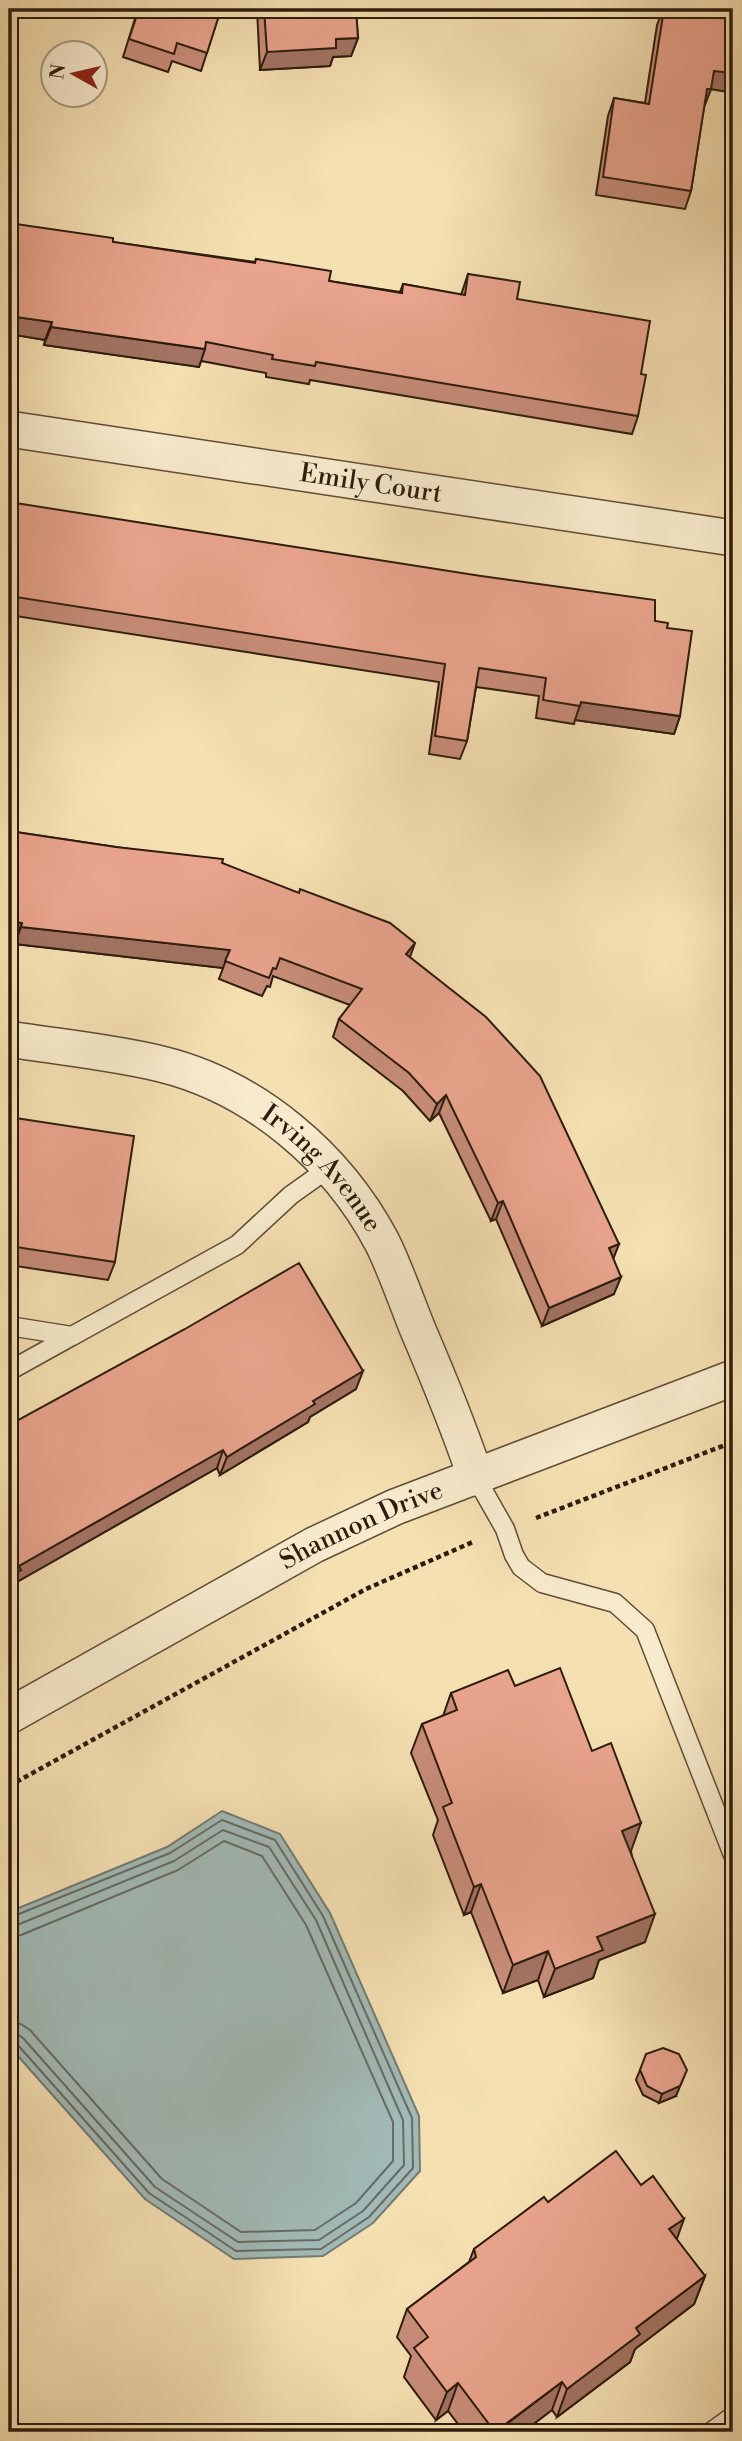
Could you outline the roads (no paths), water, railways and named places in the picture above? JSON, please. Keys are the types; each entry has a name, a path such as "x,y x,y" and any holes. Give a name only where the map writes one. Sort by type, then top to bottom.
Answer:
{"street":[{"name":"Emily Court","path":"9,429 733,538"},
{"name":"Irving Avenue","path":"9,1039 161,1064 216,1084 267,1112 313,1149 352,1193 382,1242 456,1421 476,1478"},
{"name":"Shannon Drive","path":"9,1716 314,1545 395,1507 733,1378"}],"lane":[{"path":"9,1371 237,1245 290,1195 329,1168"},
{"path":"9,1326 72,1336"},
{"path":"476,1478 505,1529 521,1567 542,1583 615,1603 645,1630 733,1855"},
{"path":"711,2432 733,2416"}],"water":[{"path":"222,1811 280,1834 330,1913 419,2116 420,2171 373,2223 323,2256 234,2259 145,2199 9,2046 9,1912 167,1847"}]}
